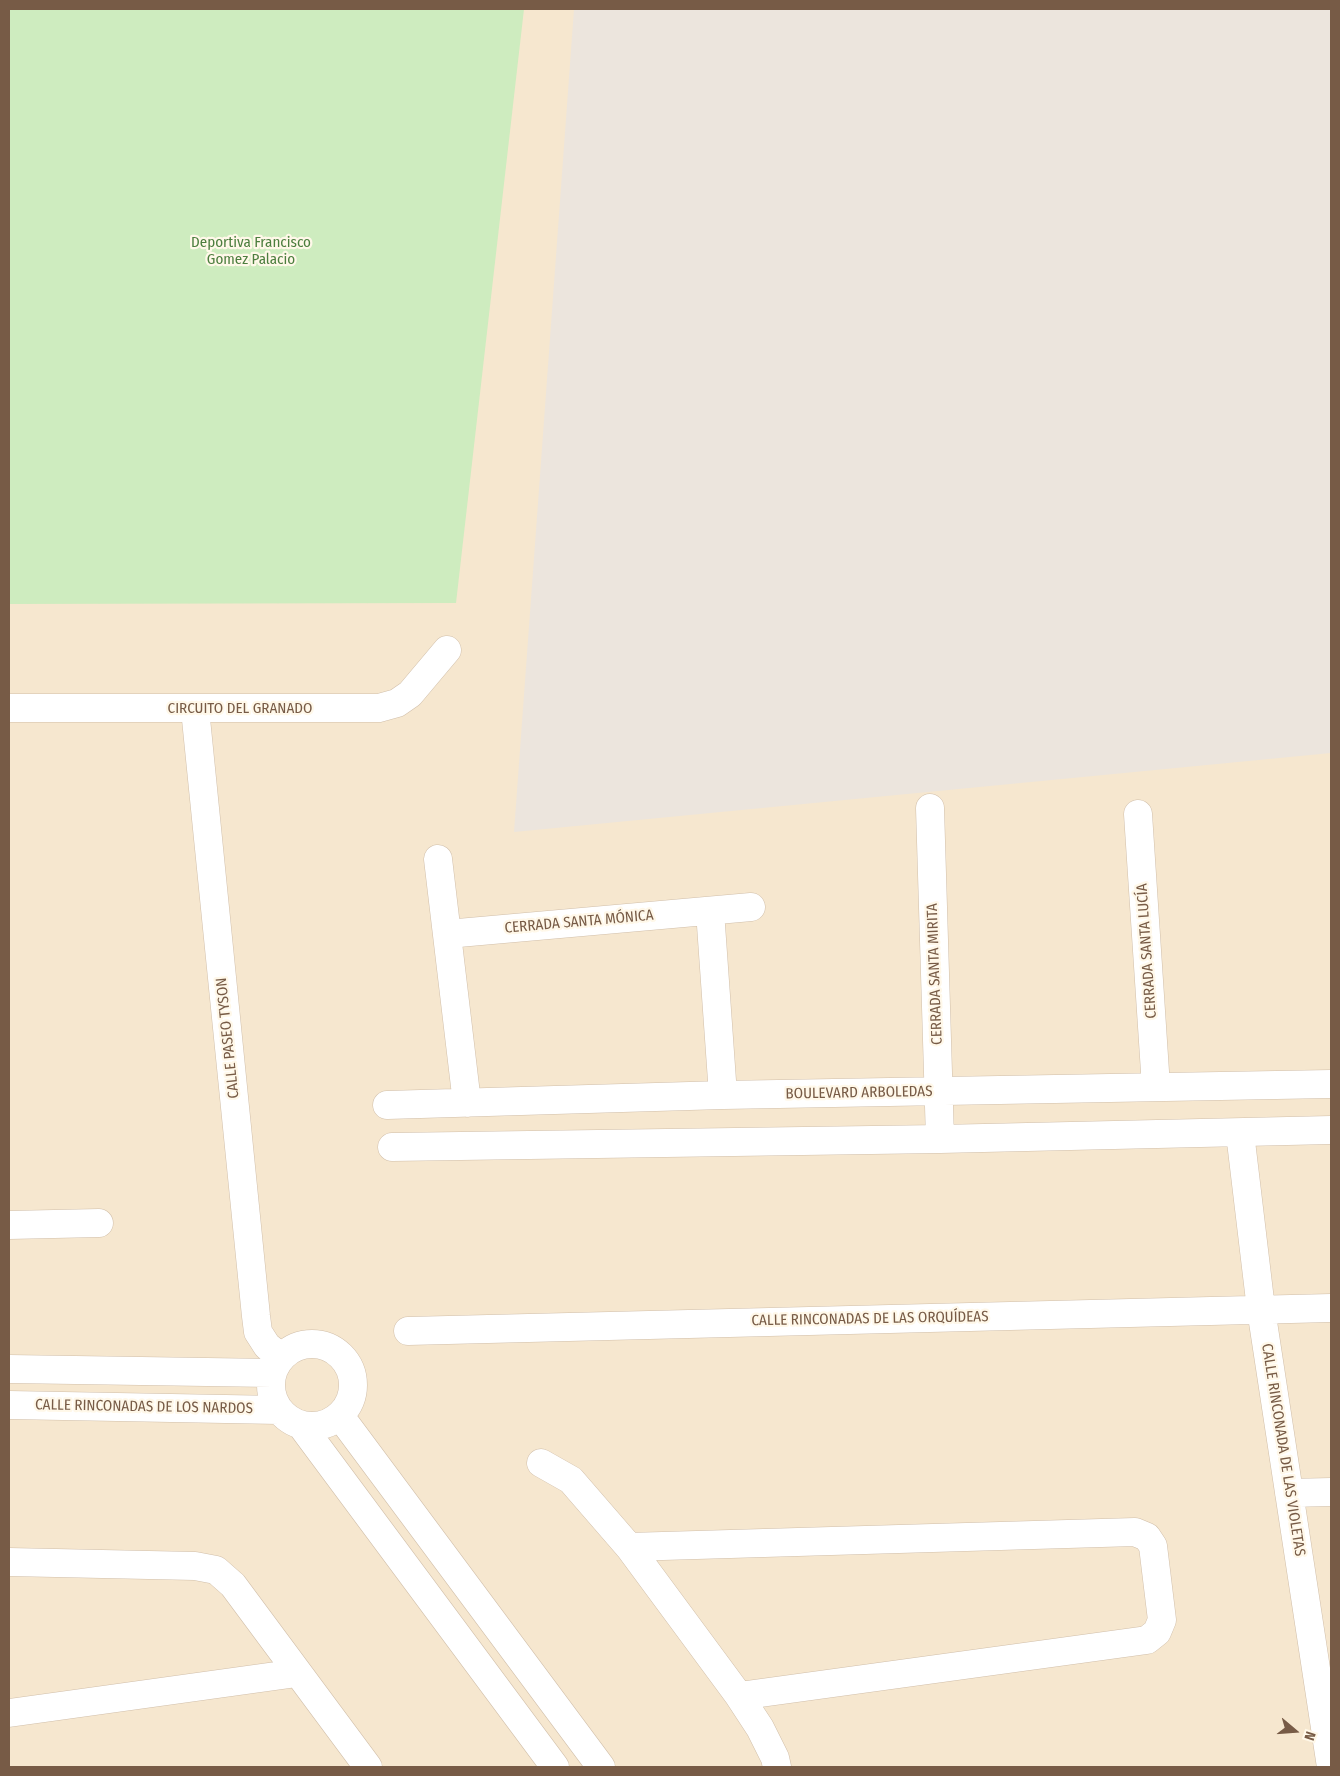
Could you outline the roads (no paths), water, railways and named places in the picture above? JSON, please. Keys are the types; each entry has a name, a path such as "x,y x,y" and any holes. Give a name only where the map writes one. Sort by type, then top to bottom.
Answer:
{"street":[{"name":"CIRCUITO DEL GRANADO","path":"9,708 379,708 396,703 410,694 447,650"},
{"name":"CALLE PASEO TYSON","path":"195,709 256,1316 258,1332 277,1365"},
{"name":"CERRADA SANTA MIRITA","path":"930,808 940,1139"},
{"name":"CERRADA SANTA LUCÍA","path":"1138,814 1156,1087"},
{"path":"438,859 466,1103"},
{"name":"CERRADA SANTA MÓNICA","path":"447,934 751,907"},
{"path":"710,911 723,1095"},
{"name":"BOULEVARD ARBOLEDAS","path":"387,1106 723,1095 1331,1084"},
{"path":"392,1147 940,1139 1331,1130"},
{"name":"CALLE RINCONADA DE LAS VIOLETAS","path":"1240,1133 1261,1309 1289,1493 1324,1680 1331,1767"},
{"path":"9,1225 99,1222"},
{"name":"CALLE RINCONADAS DE LAS ORQUÍDEAS","path":"408,1331 1331,1308"},
{"path":"311,1343 328,1346 342,1356 351,1370 354,1386 350,1403 340,1416 328,1424 315,1427 301,1425 288,1420 278,1410 270,1386 277,1365 295,1347 311,1343"},
{"path":"9,1369 277,1365"},
{"name":"CALLE RINCONADAS DE LOS NARDOS","path":"9,1405 278,1410"},
{"path":"340,1416 602,1767"},
{"path":"301,1425 556,1767"},
{"path":"541,1463 571,1480 629,1547 739,1696 760,1728 775,1758 776,1767"},
{"path":"1289,1493 1331,1492"},
{"path":"629,1547 1135,1532 1147,1538 1153,1546 1162,1620 1157,1632 1147,1640 739,1696"},
{"path":"9,1562 195,1566 216,1570 233,1585 368,1767"},
{"path":"9,1713 297,1673"}],"park label":[{"name":"Deportiva Francisco Gomez Palacio","path":"251,252"}]}
